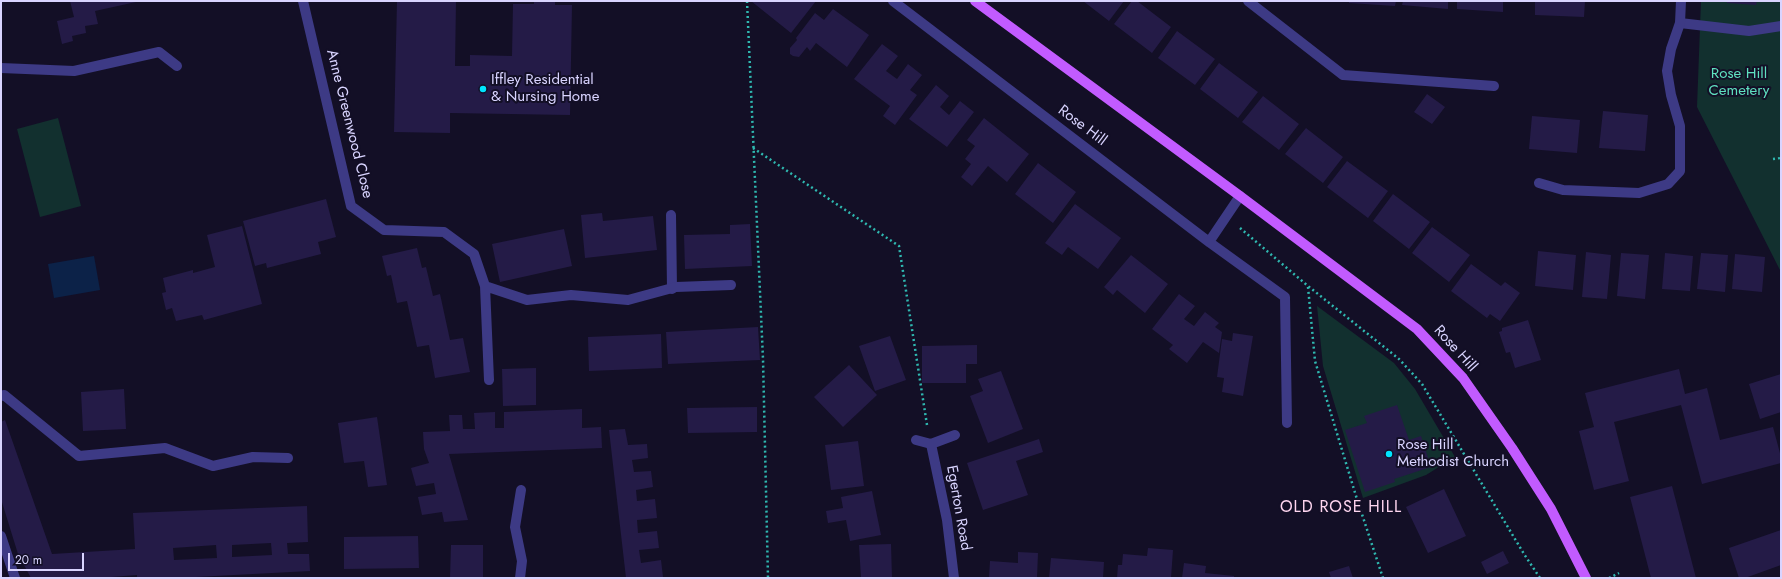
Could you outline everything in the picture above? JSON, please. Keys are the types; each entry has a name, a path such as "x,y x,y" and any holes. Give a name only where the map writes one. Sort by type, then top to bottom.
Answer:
{"main road":[{"name":"Rose Hill","path":"975,1 1240,196 1417,329 1463,378 1512,448 1551,509 1586,578"}],"street":[{"name":"Anne Greenwood Close","path":"303,1 351,206 384,230 444,232 474,254 485,286 488,380"},
{"name":"Rose Hill","path":"893,1 1209,242 1285,297 1287,423"},
{"path":"1248,1 1343,75 1494,86"},
{"path":"1540,183 1563,190 1639,193 1668,184 1680,171 1680,126 1671,95 1667,71 1671,50 1680,23 1681,1"},
{"path":"1680,23 1749,31 1781,26"},
{"path":"1,68 74,71 159,52 176,66"},
{"path":"1209,242 1240,196"},
{"path":"671,214 672,289"},
{"path":"485,286 527,300 571,294 628,300 676,287 730,285"},
{"path":"1,396 4,395 79,456 165,448 213,466 253,457 288,458"},
{"path":"916,440 930,444 955,435"},
{"name":"Egerton Road","path":"930,444 947,520 954,578"},
{"path":"520,490 515,527 522,561 520,578"},
{"path":"1,536 15,578"}],"path":[{"path":"747,1 752,148 764,390 768,578"},
{"path":"752,148 899,246 930,444"},
{"path":"1773,159 1781,158"},
{"path":"1226,218 1399,359 1422,384 1540,578"},
{"path":"1308,286 1315,361 1356,496 1383,578"},
{"path":"1609,578 1619,573"}],"green space":[{"name":"Rose Hill Cemetery","path":"1701,1 1781,1 1781,272 1697,107"},
{"path":"58,118 81,206 40,217 17,129"},
{"path":"1317,306 1394,363 1415,389 1455,457 1426,475 1363,498 1323,366"}],"water":[{"path":"94,256 100,290 54,298 48,264"}],"building":[{"path":"70,1 136,2 95,11 98,24 85,26 86,33 72,36 73,41 62,44 57,21 74,17"},
{"name":"Iffley Residential & Nursing Home","path":"397,1 456,1 455,66 470,66 470,55 512,56 513,4 534,4 534,1 555,1 555,5 572,5 570,115 450,113 450,133 394,132"},
{"path":"751,1 816,1 791,33"},
{"path":"1083,1 1124,1 1109,21"},
{"path":"1132,1 1137,1 1171,27 1152,53 1114,24"},
{"path":"1349,1 1396,1 1395,6 1349,3"},
{"path":"1403,1 1448,1 1448,9 1402,5"},
{"path":"1457,1 1503,1 1503,12 1457,9"},
{"path":"1535,1 1585,1 1584,17 1535,15"},
{"path":"1727,1 1757,1 1756,5 1727,3"},
{"path":"833,9 869,35 847,67 816,43 810,51 807,47 799,57 790,54 790,48 797,40 796,38 815,13 824,20"},
{"path":"1177,31 1215,59 1195,85 1158,58"},
{"path":"882,44 898,56 886,71 897,79 908,64 922,75 910,90 917,95 895,125 883,116 890,106 854,79"},
{"path":"1219,63 1258,92 1238,118 1200,89"},
{"path":"936,85 949,96 940,107 949,115 960,101 974,112 947,147 909,119"},
{"path":"1427,94 1445,107 1432,124 1414,112"},
{"path":"1263,96 1299,124 1279,150 1242,122"},
{"path":"1603,111 1648,115 1645,151 1599,148"},
{"path":"1532,116 1580,120 1577,153 1529,149"},
{"path":"984,118 1029,154 1007,182 988,166 972,186 961,177 971,164 965,159 975,146 967,140"},
{"path":"1306,128 1343,157 1323,183 1285,154"},
{"path":"1347,161 1388,191 1368,218 1327,187"},
{"path":"1038,163 1076,192 1053,223 1015,194"},
{"path":"1393,194 1430,222 1409,249 1373,221"},
{"path":"326,199 336,237 318,242 321,254 267,268 266,263 255,266 243,221"},
{"path":"1075,204 1121,238 1098,269 1068,247 1062,255 1045,243"},
{"path":"602,213 603,221 653,216 657,250 585,258 581,215"},
{"path":"750,224 752,266 685,269 684,235 730,234 730,225"},
{"path":"242,226 262,304 204,320 202,315 176,321 172,308 166,310 162,293 166,292 163,278 193,270 193,273 215,267 207,235"},
{"path":"1432,227 1470,255 1449,282 1412,253"},
{"path":"564,229 572,266 500,282 492,244"},
{"path":"417,248 422,268 426,267 433,296 440,294 450,340 463,338 470,372 435,378 429,345 417,347 407,301 397,303 391,275 387,276 382,256"},
{"path":"1538,251 1576,255 1573,290 1535,286"},
{"path":"1586,252 1611,255 1607,299 1582,297"},
{"path":"1621,253 1649,255 1645,299 1617,296"},
{"path":"1665,253 1693,256 1690,291 1662,289"},
{"path":"1701,253 1728,255 1725,292 1697,289"},
{"path":"1735,254 1765,257 1762,292 1732,289"},
{"path":"1131,255 1168,284 1145,313 1117,290 1113,295 1104,287"},
{"path":"1471,264 1501,286 1505,282 1520,293 1500,321 1490,314 1487,318 1451,291"},
{"path":"1179,294 1195,306 1184,319 1194,326 1205,312 1219,323 1215,327 1222,332 1219,353 1203,342 1187,363 1169,349 1173,345 1152,329"},
{"path":"1528,320 1541,360 1515,368 1510,352 1506,353 1499,332 1502,331 1502,328"},
{"path":"758,327 760,360 668,364 666,332"},
{"path":"1233,333 1253,336 1243,396 1222,392 1224,378 1217,377 1222,339 1232,341"},
{"path":"661,334 662,368 589,371 588,337"},
{"path":"890,336 906,380 875,391 859,346"},
{"path":"977,345 977,364 966,364 966,383 922,383 922,346"},
{"path":"849,365 877,395 843,427 814,397"},
{"path":"536,368 536,405 503,406 502,369"},
{"path":"1679,369 1685,394 1707,388 1720,440 1773,427 1781,457 1781,463 1702,484 1681,405 1614,422 1629,481 1594,490 1579,431 1594,427 1585,393"},
{"path":"1001,371 1023,429 988,443 970,396 983,391 978,379"},
{"path":"1781,374 1781,412 1760,419 1749,384"},
{"path":"124,389 126,429 83,431 81,392"},
{"name":"Rose Hill Methodist Church","path":"1397,405 1409,440 1421,436 1431,467 1394,479 1395,482 1365,492 1345,430 1367,423 1364,416"},
{"path":"757,407 757,432 688,433 687,408"},
{"path":"582,409 582,428 601,427 602,448 449,454 468,520 444,522 442,512 422,515 418,497 436,494 434,483 416,486 411,468 429,463 424,449 423,432 450,431 449,415 462,415 463,429 475,429 474,413 495,412 495,428 504,428 504,412"},
{"path":"377,417 387,485 368,487 364,461 344,463 338,423"},
{"path":"5,420 52,554 135,549 133,513 307,506 308,542 287,543 288,554 309,554 310,571 177,578 137,578 137,575 99,578 31,578 18,554 1,499 1,422","holes":["271,543 272,555 232,557 232,545","216,545 217,558 174,560 173,548"]},
{"path":"625,429 628,445 647,444 648,458 632,460 634,472 651,471 653,487 636,490 637,501 655,499 657,518 637,520 638,533 657,531 659,548 639,550 641,563 661,560 663,577 626,578 609,430"},
{"path":"1039,439 1043,452 1016,461 1028,495 983,510 967,463"},
{"path":"858,441 864,486 831,490 825,445"},
{"path":"1672,486 1696,578 1651,578 1630,497"},
{"path":"1444,489 1466,536 1428,553 1406,507"},
{"path":"872,491 881,535 850,541 846,520 828,523 826,511 843,508 841,497"},
{"path":"1781,530 1781,565 1745,578 1739,578 1729,548"},
{"path":"418,536 419,568 344,569 344,537"},
{"path":"891,544 892,578 861,578 859,545"},
{"path":"451,545 483,545 483,578 450,578"},
{"path":"1148,548 1173,550 1171,578 1117,578 1118,565 1122,565 1123,554 1147,556"},
{"path":"1503,551 1509,563 1487,574 1481,562"},
{"path":"1018,552 1038,553 1037,578 989,578 990,561 1018,563"},
{"path":"1051,558 1104,562 1103,578 1049,578"},
{"path":"1184,563 1206,566 1205,573 1234,576 1234,578 1182,578"},
{"path":"1349,566 1353,578 1331,578 1329,572"}],"place":[{"name":"Iffley Residential & Nursing Home","path":"483,89"},
{"name":"Rose Hill Methodist Church","path":"1389,454"}],"district":[{"name":"OLD ROSE HILL","path":"1341,508"}]}
